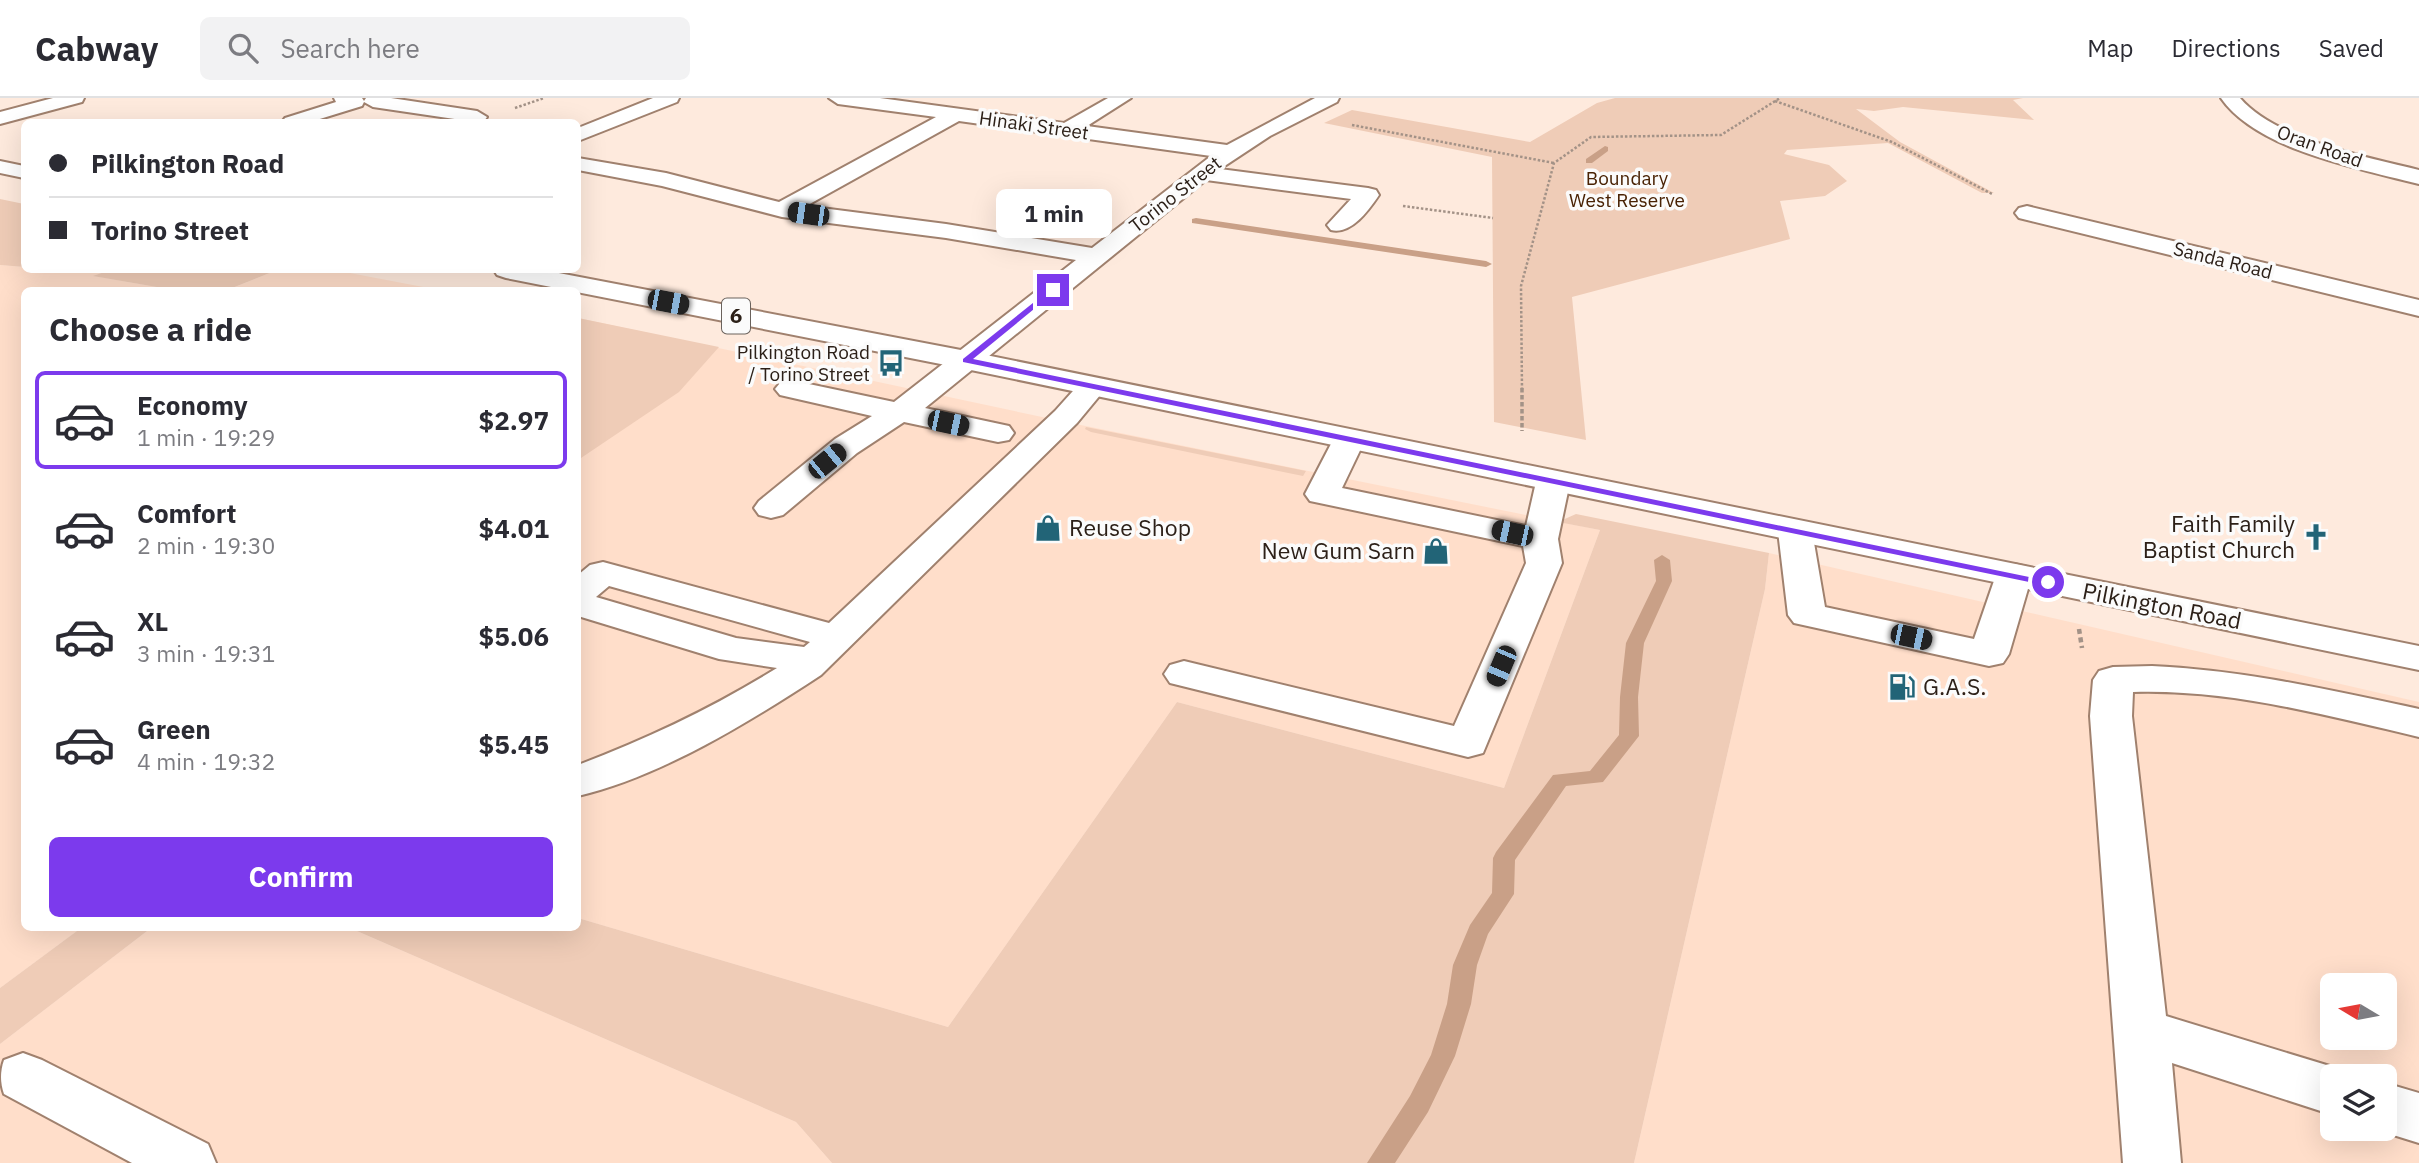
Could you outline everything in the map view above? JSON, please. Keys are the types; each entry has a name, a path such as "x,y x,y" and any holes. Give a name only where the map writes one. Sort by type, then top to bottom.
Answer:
{"street":[{"path":"3,110 67,98"},
{"path":"3,110 75,98"},
{"path":"581,134 670,98"},
{"name":"Hinaki Street","path":"838,98 1229,152"},
{"path":"1068,129 1122,98"},
{"name":"Torino Street","path":"771,508 846,446 899,412 1229,152 1329,98"},
{"name":"Oran Road","path":"2230,98 2247,115 2305,143 2341,156 2419,177"},
{"path":"302,119 363,100 477,117"},
{"path":"782,210 957,114"},
{"path":"581,165 666,180 782,210 946,231 1096,256"},
{"path":"0,167 21,171"},
{"path":"1201,173 1376,187"},
{"path":"1339,225 1376,187"},
{"name":"Sanda Road","path":"2026,212 2419,308"},
{"name":"Pilkington Road","path":"521,273 966,360 1091,388 2419,658"},
{"path":"581,779 655,752 759,697 826,649 1066,417 1091,388"},
{"path":"790,389 998,433"},
{"path":"1349,440 1322,494 1540,539"},
{"path":"1184,674 1468,743 1544,563 1540,539 1553,482"},
{"path":"1795,531 1807,615 1976,651 1989,653 2014,575"},
{"path":"581,591 603,573 826,649"},
{"path":"581,605 733,650 826,649"},
{"path":"2152,1163 2111,716 2113,680 2152,678 2263,689 2419,723"},
{"path":"2142,1031 2320,1087"},
{"path":"23,1077 187,1163"},
{"path":"2397,1112 2419,1118"}],"path":[{"path":"507,110 544,98"},
{"path":"1522,431 1521,286 1554,163 1591,137 1721,135 1780,98"},
{"path":"1774,101 1892,142 1994,195"},
{"path":"1295,114 1554,163"},
{"path":"1376,187 1378,202 1493,218"},
{"path":"2079,626 2082,654"}],"shaded area":[{"path":"0,265 21,267 21,273 102,273 94,276 157,287 21,287 21,931 77,931 0,988"},
{"path":"270,273 350,273 423,287 234,287"},
{"path":"581,319 1061,421 1600,530 1504,788 1177,702 948,1027 581,919"},
{"path":"1769,553 2419,702 2419,1163 1634,1163 1765,589"},
{"path":"147,931 357,931 796,1122 832,1163 0,1163 0,1044"}],"green space":[{"name":"Boundary West Reserve","path":"1615,98 2023,98 2013,100 2034,120 1903,107 1874,111 1856,109 1900,142 1994,193 1982,193 1888,143 1787,150 1784,154 1829,165 1847,181 1825,196 1780,201 1790,239 1572,297 1586,440 1494,422 1492,157 1324,123 1352,110 1530,142 1597,103"},
{"path":"0,199 21,203 21,267 0,265"},
{"path":"102,273 270,273 234,287 157,287 93,276"},
{"path":"581,319 719,347 679,392 581,458"},
{"path":"1086,427 1306,471 1303,476 1091,432 1085,429"},
{"path":"1576,514 1769,553 1765,589 1634,1163 832,1163 796,1122 357,931 581,931 581,919 948,1027 1177,702 1504,788 1600,530 1558,522"},
{"path":"77,931 147,931 0,1044 0,988"}],"waterway":[{"path":"1589,161 1605,149"},
{"path":"1196,221 1486,264"},
{"path":"1380,1163 1419,1104 1443,1056 1459,1004 1465,965 1478,931 1503,894 1504,858 1560,780 1596,777 1629,736 1629,697 1635,643 1664,581 1662,560"}],"place":[{"name":"Pilkington Road / Torino Street","path":"891,363"},
{"name":"Reuse Shop","path":"1048,528"},
{"name":"Faith Family Baptist Church","path":"2316,537"},
{"name":"New Gum Sarn","path":"1436,551"},
{"name":"G.A.S.","path":"1902,687"}],"route":[{"path":"1053,290 966,360 1091,388 2048,582"}]}
